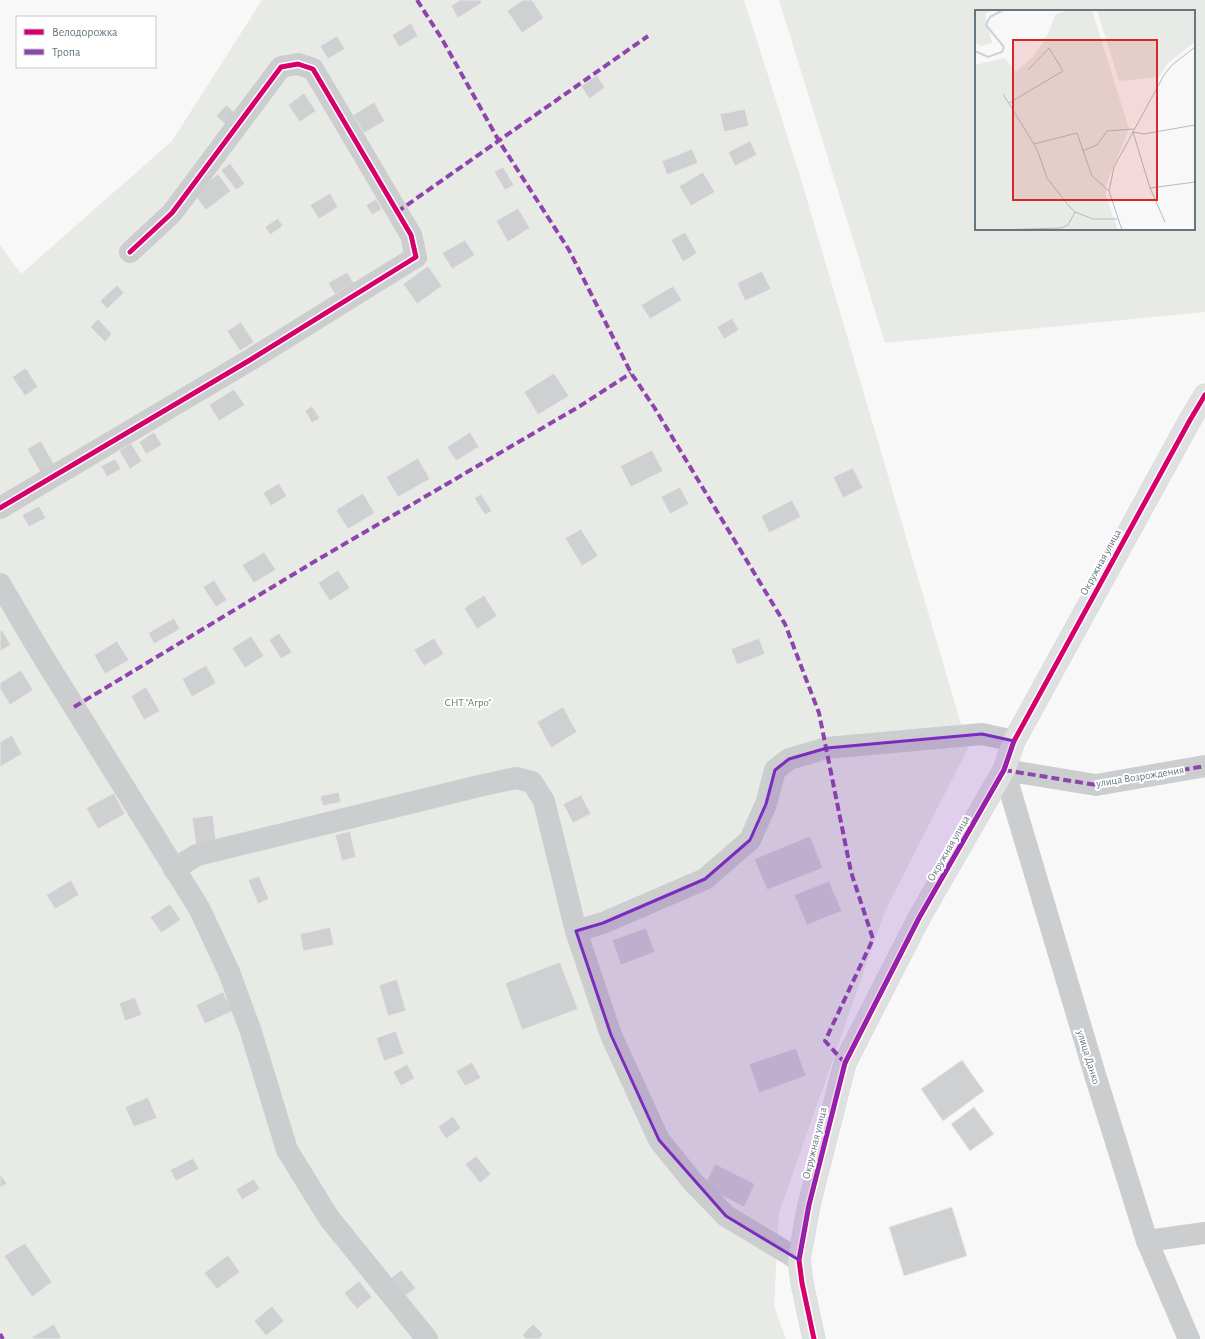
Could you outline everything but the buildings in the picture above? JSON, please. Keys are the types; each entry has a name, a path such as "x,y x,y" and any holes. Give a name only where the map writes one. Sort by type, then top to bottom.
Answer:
{"street":[{"path":"0,508 250,360 416,257 411,235 313,69 298,64 281,67 172,213 130,252"},
{"name":"Окружная улица","path":"814,1339 802,1283 799,1260 809,1205 845,1063 919,918 1004,770 1014,742 1205,395"},
{"path":"0,584 42,655 199,908 229,972 251,1032 287,1150 329,1218 427,1339"},
{"path":"576,931 603,923 705,879 750,840 766,804 775,770 789,760 827,748 982,734 1014,742"},
{"name":"улица Возрождения","path":"1004,770 1096,785 1205,766"},
{"name":"улица Данко","path":"1004,770 1096,1078 1147,1241 1189,1339"},
{"path":"174,869 197,855 471,788 516,778 532,782 544,801 576,931 611,1035 659,1140 693,1182 726,1216 799,1260"},
{"path":"1147,1241 1205,1233"}],"highlighted area":[{"path":"982,734 1014,741 1004,770 919,918 845,1063 809,1205 799,1260 726,1216 659,1140 611,1035 576,931 603,923 705,879 750,840 766,804 775,770 789,759 827,748"}],"green space":[{"name":"СНТ \"Агро\"","path":"262,0 744,0 800,176 968,748 885,911 779,1213 774,1306 786,1339 0,1339 0,245 21,274 172,141"},
{"path":"779,0 1205,0 1205,312 885,343"}],"marked path":[{"path":"417,0 442,39 499,141 569,250 631,373 654,407 785,624 819,713 851,872 873,939 825,1041 845,1063"},
{"path":"397,212 648,36"},
{"path":"74,707 317,560 580,406 631,373"},
{"path":"1004,770 1096,785 1205,766"},
{"path":"0,1334 3,1339"}],"cycle path":[{"path":"0,508 250,360 416,257 411,235 313,69 298,64 281,67 172,213 130,252"},
{"path":"814,1339 802,1283 799,1260 809,1205 845,1063 919,918 1004,770 1014,741 1205,395"}]}
